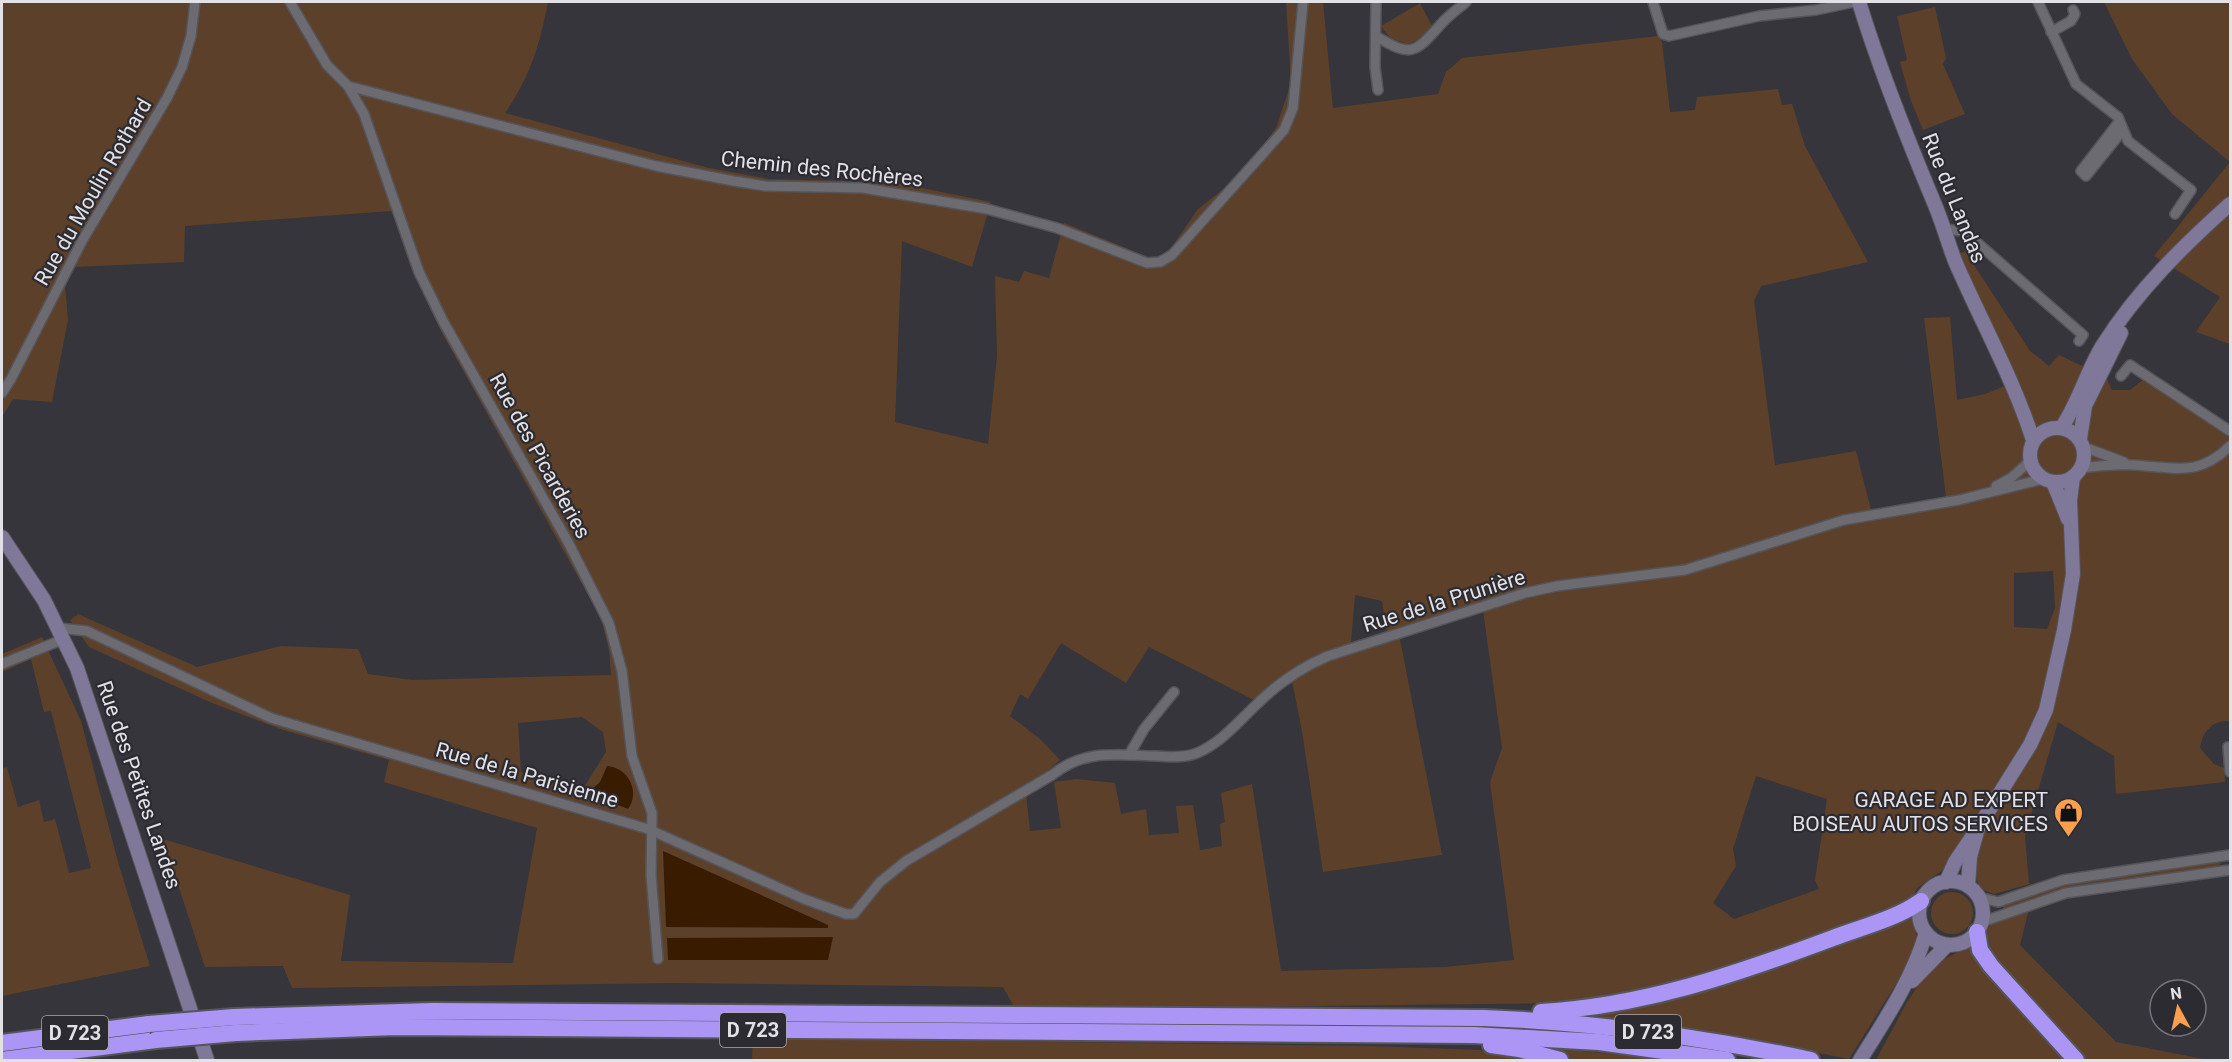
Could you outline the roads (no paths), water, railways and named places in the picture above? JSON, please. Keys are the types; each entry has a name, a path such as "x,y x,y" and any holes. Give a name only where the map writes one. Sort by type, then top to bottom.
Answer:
{"highway":[{"path":"1484,1018 1499,1012 1558,1011 1612,1005 1693,988 1826,941 1921,901"},
{"path":"1980,927 1980,950 1991,966 2076,1060"},
{"name":"D 723","path":"2,1060 156,1040 235,1025 433,1011 1484,1018 1632,1029 1712,1041 1811,1060"},
{"name":"D 723","path":"2,1043 149,1024 1417,1034 1563,1039 1727,1060"},
{"path":"1417,1034 1434,1042 1508,1047 1560,1060"}],"street":[{"name":"Rue du Moulin Rothard","path":"2,393 82,241 167,98 182,68 191,36 195,2"},
{"name":"Rue des Picarderies","path":"290,2 327,65 348,86 364,114 429,291 568,542 609,623 622,671 632,756 647,795 653,832 651,875 658,958"},
{"name":"Chemin des Rochères","path":"348,86 656,166 765,186 863,188 987,210 1057,228 1147,263 1160,262 1172,255 1284,130 1293,108 1303,2"},
{"path":"1376,2 1375,67 1378,90"},
{"path":"1376,36 1394,47 1414,49 1429,40 1439,26 1466,2"},
{"path":"1653,2 1663,34 1669,36 1759,16 1816,10 1856,2"},
{"name":"Rue du Landas","path":"1856,2 1954,259 2022,406 2033,440"},
{"path":"2038,2 2076,84 2118,117 2128,141 2191,190 2175,214"},
{"path":"2051,32 2071,21 2075,14 2073,10"},
{"path":"2121,126 2086,176 2081,171 2121,126"},
{"path":"1946,882 1955,862 2030,745 2046,710 2064,630 2073,574 2074,548 2070,524 2048,480 2030,460 2033,440 2056,428 2073,409 2102,347 2124,314 2180,251 2230,204"},
{"path":"1944,229 1963,231 1974,240 2083,335 2079,341"},
{"path":"2070,524 2085,406 2098,376 2144,292"},
{"path":"2121,376 2130,365 2230,431"},
{"name":"Rue du Landas","path":"2022,406 2056,428"},
{"path":"2056,428 2082,443 2132,465"},
{"path":"2048,480 2132,465 2186,470 2209,463 2230,446"},
{"name":"Rue de la Prunière","path":"1981,494 2011,478 2030,460"},
{"name":"Rue de la Prunière","path":"961,828 1052,775 1066,763 1088,755 1170,757 1196,754 1219,740 1283,680 1307,665 1526,593 1557,586 1685,570 1844,520 2048,480"},
{"name":"Rue des Petites Landes","path":"2,537 62,633 100,733 208,1058"},
{"name":"Rue de la Parisienne","path":"62,633 87,631 271,718 653,832 804,899 846,914 854,914 892,871 961,828"},
{"path":"2,664 62,633"},
{"path":"1129,755 1144,729 1174,692"},
{"path":"2228,747 2230,772"},
{"path":"1968,886 1970,857 1978,828"},
{"path":"1979,897 1998,902 2063,880 2230,855"},
{"path":"1980,927 1982,905 1979,897 1968,886 1946,882 1931,888 1921,901 1919,918 1926,933 1947,945 1964,943 1980,927 2066,893 2230,870"},
{"path":"1862,1057 1902,992 1920,954 1926,933"},
{"path":"1902,992 1947,945"}],"place":[{"name":"GARAGE AD EXPERT BOISEAU AUTOS SERVICES","path":"2069,838"}]}
